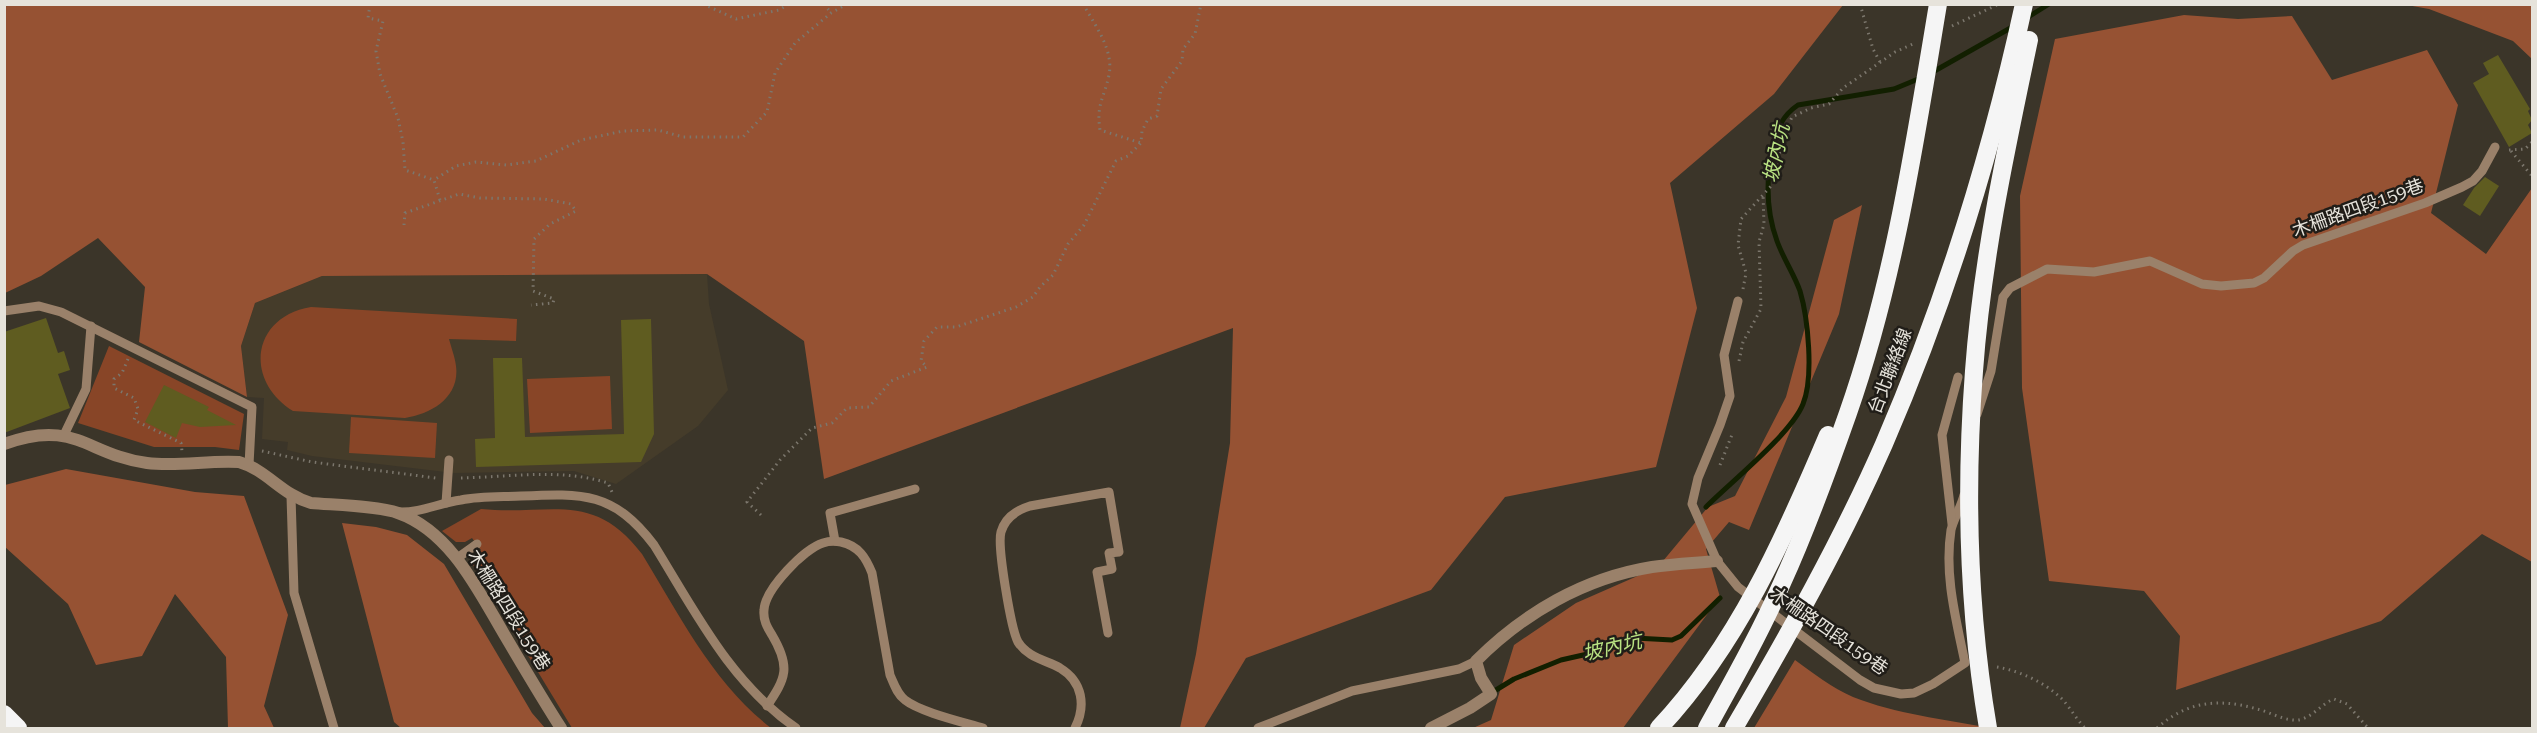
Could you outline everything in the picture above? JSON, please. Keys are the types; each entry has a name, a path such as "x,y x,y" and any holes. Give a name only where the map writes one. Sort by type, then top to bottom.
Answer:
{"highway":[{"name":"台北聯絡線","path":"1707,729 1782,584 1818,496 1852,402 1891,258 1918,127 1938,4"},
{"name":"台北聯絡線","path":"1734,729 1805,604 1847,522 1896,412 1955,255 1985,161 2024,4"},
{"path":"1988,729 1980,680 1970,560 1970,460 1974,370 1984,284 2001,179 2035,4"},
{"path":"1659,729 1718,653 1760,585 1799,504 1843,399 1891,258"},
{"path":"4,714 18,729"}],"street":[{"path":"4,444 34,436 64,435 128,459 154,464 230,461 249,465"},
{"name":"木柵路四段159巷","path":"249,465 291,496 312,503 396,512 416,521 435,535 456,558 474,584 561,729"},
{"path":"1431,729 1491,694 1481,678 1476,661 1520,622 1558,598 1578,589 1653,567 1717,561"}],"lane":[{"name":"木柵路四段159巷","path":"1738,301 1724,355 1730,396 1698,478 1692,504 1717,561 1738,588 1874,688 1901,694 1914,693 1933,684 1965,663 1949,584 1949,549 1952,527 1966,488 1968,434 1989,381 1999,309 2003,297 2010,288 2047,269 2094,272 2150,261 2202,284 2221,286 2254,283 2264,278 2293,251 2303,245 2425,203 2473,181 2482,171 2495,147"},
{"path":"4,311 23,307 50,308 91,326 252,407 249,465"},
{"path":"64,435 86,389 91,326"},
{"path":"1952,527 1942,435 1958,377"},
{"path":"446,503 449,460"},
{"path":"835,541 830,513 915,489"},
{"path":"1075,729 1083,704 1080,691 1073,678 1061,669 1025,651 1017,641 1014,631 999,546 1004,526 1018,510 1109,492 1119,552 1109,553 1112,569 1097,572 1108,633"},
{"path":"396,512 413,512 473,498 579,495 600,500 621,510 639,526 654,545 732,669 766,706 796,729"},
{"path":"291,496 294,593 334,729"},
{"path":"766,706 783,682 785,669 780,647 766,624 764,611 766,597 773,585 813,547 824,542 835,541 847,543 859,550 867,559 872,573 890,675 896,689 905,700 916,706 983,729"},
{"path":"456,558 477,544"},
{"path":"1258,729 1352,691 1459,669 1476,661"}],"path":[{"path":"370,4 368,18 383,21 376,51 380,74 398,118 405,170 434,180"},
{"path":"703,4 736,19 779,10 789,4"},
{"path":"824,4 831,13"},
{"path":"434,180 456,166 476,162 506,165 536,160 581,140 623,131 658,130 683,137 743,137 767,112 775,73 795,43 831,13 847,4"},
{"path":"1083,4 1107,47 1109,73 1098,112 1100,130 1141,143"},
{"path":"761,515 747,502 780,460 812,428 832,423 847,408 869,406 891,381 927,368 921,361 924,341 937,327 956,327 1016,307 1034,297 1040,287 1053,276 1068,244 1084,225 1116,161 1128,156 1141,143 1142,131 1148,119 1157,116 1161,89 1182,61 1183,49 1195,34 1201,4"},
{"path":"1860,4 1873,49 1880,62"},
{"path":"1738,301 1746,273 1738,245 1741,219 1772,185 1784,137 1792,117 1811,108 1829,104 1843,88"},
{"path":"2495,147 2511,151 2524,149 2532,142"},
{"path":"2511,151 2532,176"},
{"path":"434,180 440,200"},
{"path":"404,225 405,213 459,194 480,198 544,199 571,204 576,211 550,224 534,239 533,291 554,299 553,303 531,305"},
{"path":"1737,371 1743,342 1761,309 1762,276 1759,242 1764,224 1763,194"},
{"path":"134,348 124,370 114,379 114,388 134,398 138,409 134,420 181,443 183,464"},
{"path":"1718,467 1728,449 1734,430"},
{"path":"1965,663 2007,669 2047,687 2061,699 2085,729"},
{"path":"2157,729 2170,717 2196,705 2229,704 2257,708 2289,720 2298,720 2306,718 2334,699 2347,704 2368,729"}],"shaded area":[{"path":"4,5 1843,5 1774,94 1670,183 1697,308 1656,467 1505,497 1431,590 1246,658 1204,728 1180,728 1196,654 1230,443 1233,328 824,479 804,341 707,274 322,276 255,303 241,346 247,397 139,342 145,287 98,238 41,276 5,293"},
{"path":"2407,5 2532,5 2532,59 2513,41 2429,9"},
{"path":"2184,15 2238,19 2292,16 2332,80 2427,50 2458,105 2431,213 2486,254 2532,188 2532,562 2482,534 2381,621 2176,690 2180,636 2144,591 2049,581 2022,388 2020,196 2055,39"},
{"path":"1862,205 1839,314 1749,530 1729,522 1706,549 1720,597 1623,728 1473,728 1491,720 1514,645 1576,603 1658,567 1708,507 1735,496 1786,397 1834,220"},
{"path":"707,274 709,304 728,390 698,426 616,484 574,471 454,473 312,456 287,450 288,442 262,439 264,398 247,397 241,346 255,303 322,276"},
{"path":"311,307 517,319 516,341 449,339 456,366 454,387 442,402 425,413 405,418 293,411 277,398 267,384 261,368 261,352 266,336 276,323 291,313"},
{"path":"109,346 244,414 239,450 215,447 154,447 78,423"},
{"path":"610,376 612,429 530,433 527,379"},
{"path":"351,417 437,423 435,458 349,453"},
{"path":"66,469 195,492 244,496 288,615 264,706 274,728 228,728 226,657 175,594 142,656 96,665 68,604 5,547 5,485"},
{"path":"481,509 549,509 587,513 606,521 624,534 642,554 715,670 750,710 771,728 572,728 472,563 471,558 481,550 472,538 465,542 456,542 442,531"},
{"path":"342,523 376,527 407,535 444,564 532,713 545,728 401,728 394,722"},
{"path":"1795,660 1838,689 1869,703 1903,712 1989,728 1754,728"}],"building":[{"path":"2498,55 2530,109 2528,111 2532,120 2528,125 2532,133 2509,147 2473,83 2489,74 2483,63"},
{"path":"2485,177 2499,186 2480,216 2463,205 2474,188"},
{"path":"46,318 58,353 64,351 70,370 58,374 70,408 4,433 4,332"},
{"path":"651,319 654,434 641,462 476,467 475,439 495,438 493,358 522,358 525,437 624,434 621,320"},
{"path":"164,385 209,407 207,410 236,425 200,427 182,423 176,438 145,422"}],"waterway":[{"name":"坡內坑","path":"2025,19 2049,4"},
{"name":"坡內坑","path":"1931,73 2014,26"},
{"name":"坡內坑","path":"1706,507 1774,443 1796,416 1803,404 1806,392 1809,348 1803,302 1798,285 1773,230 1769,207 1770,162 1780,125 1787,114 1798,105 1894,89 1923,77"},
{"name":"坡內坑","path":"1496,690 1514,679 1561,660 1592,653 1635,638 1672,640 1681,636 1720,598"}]}
